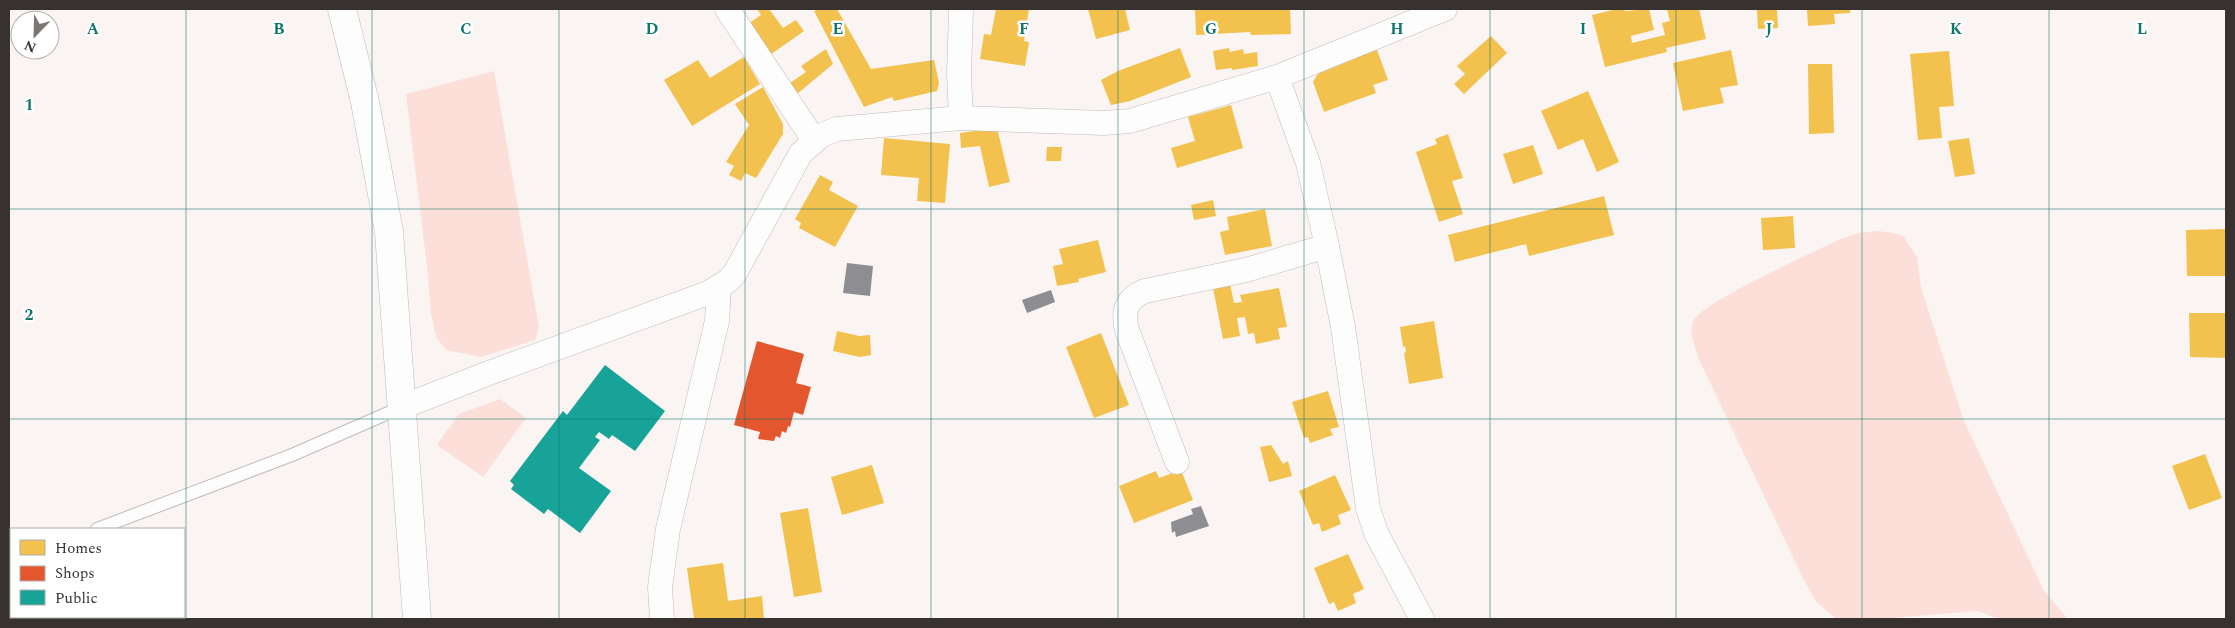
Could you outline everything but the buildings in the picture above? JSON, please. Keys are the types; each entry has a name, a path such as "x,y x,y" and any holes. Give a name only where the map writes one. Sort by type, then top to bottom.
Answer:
{"street":[{"path":"342,9 365,102 389,232 417,619"},
{"path":"727,9 814,140"},
{"path":"961,9 959,74 961,118"},
{"path":"402,407 516,363 683,303 719,287 735,272 801,153 814,140 831,132 849,126 961,118 1104,123 1130,121 1278,77 1445,9"},
{"path":"1278,77 1308,163 1327,246 1343,328 1368,508 1376,533 1422,619"},
{"path":"1177,462 1127,330 1124,314 1130,300 1136,294 1145,291 1246,270 1327,246"},
{"path":"662,619 660,587 668,529 717,321 719,287"}],"lane":[{"path":"99,528 292,455 402,407"}],"shaded area":[{"path":"494,71 539,327 535,340 481,357 446,350 436,337 431,313 406,94"},
{"path":"1878,231 1903,236 1917,257 1921,288 1964,421 2044,591 2068,619 1999,619 1978,611 1880,619 1836,619 1815,600 1803,578 1698,357 1692,325 1702,312 1760,278 1838,240 1859,233"},
{"path":"500,399 526,418 483,477 437,445 459,414"}]}
